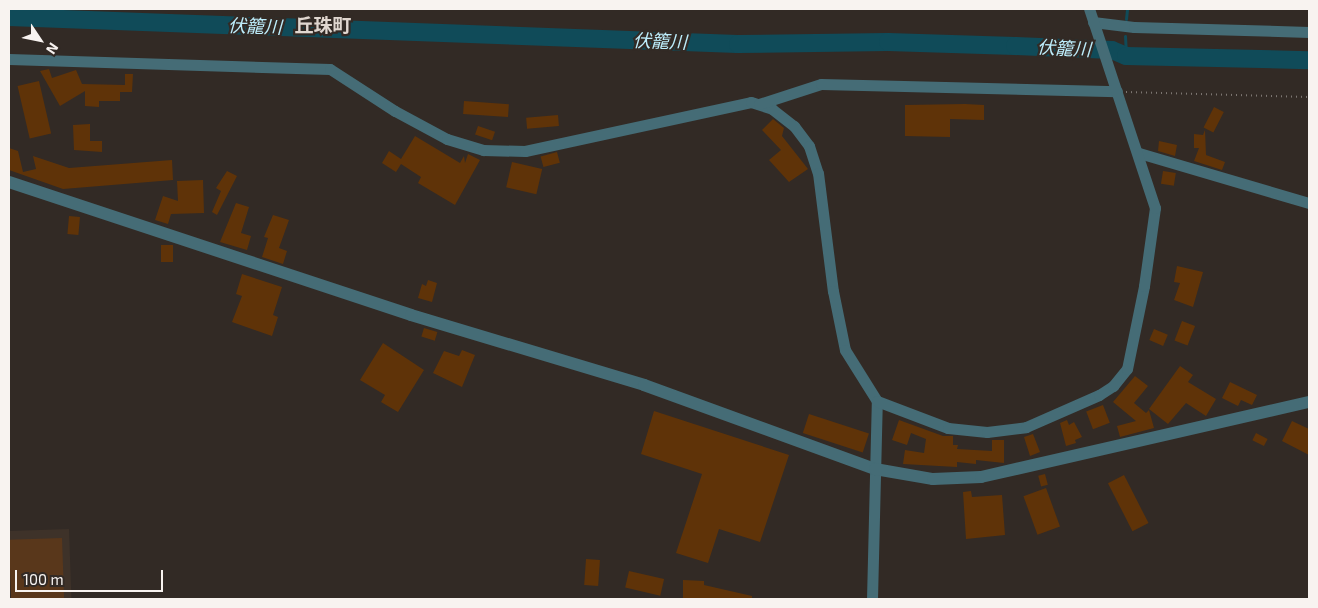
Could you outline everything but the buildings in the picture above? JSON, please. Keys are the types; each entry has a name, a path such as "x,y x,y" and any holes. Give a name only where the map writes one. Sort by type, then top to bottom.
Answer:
{"street":[{"path":"877,401 948,428 987,432 1026,427 1113,386 1127,369 1144,286 1155,208 1139,153 1088,9"},
{"path":"1093,22 1134,27 1309,32"},
{"path":"9,59 330,69 412,120 447,139 483,150 526,151 751,102 772,109 794,126 808,146 818,173 832,291 845,350 877,401 872,599"},
{"path":"759,104 821,84 1115,86"},
{"path":"1139,153 1309,203"},
{"path":"9,182 401,312 644,385 875,469 933,479 980,477 1309,402"}],"path":[{"path":"1115,86 1309,97"}],"shaded area":[{"path":"69,529 71,599 11,599 9,531"},
{"path":"62,538 64,599 11,599 9,540"}],"waterway":[{"path":"1126,19 1127,9"},
{"name":"伏籠川","path":"9,17 738,44 888,42 1015,46 1112,50 1126,56 1309,60"},
{"path":"1125,36 1126,56"}],"district":[{"name":"丘珠町","path":"323,25"}]}
